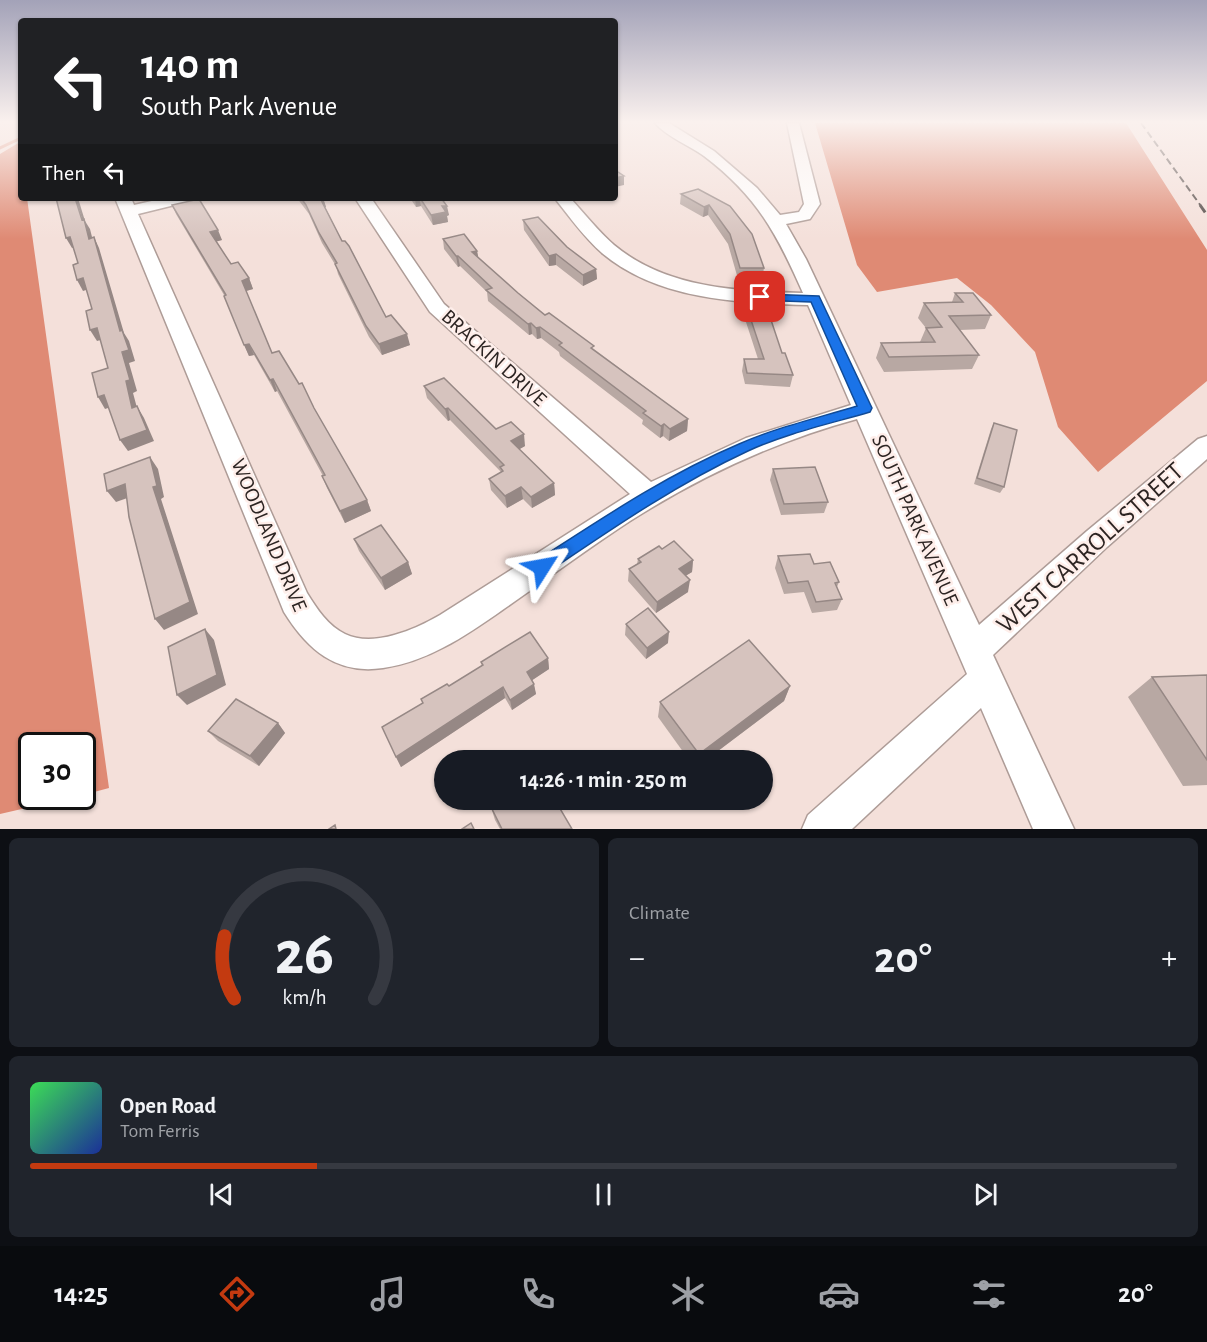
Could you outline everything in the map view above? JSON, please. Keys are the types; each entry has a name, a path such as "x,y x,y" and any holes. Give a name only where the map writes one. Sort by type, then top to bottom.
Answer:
{"street":[{"name":"SOUTH PARK AVENUE","path":"719,162 734,173 776,222 815,299 1054,829"},
{"path":"776,222 804,216 812,204 802,162"},
{"path":"126,204 156,201"},
{"name":"BRACKIN DRIVE","path":"365,201 437,308 649,495"},
{"path":"565,201 614,253 650,274 683,285 729,295 815,299"},
{"name":"WOODLAND DRIVE","path":"126,204 295,602 314,632 330,645 350,651 375,653 400,650 422,643 649,495 774,435 865,408"},
{"name":"WEST CARROLL STREET","path":"822,829 981,665 1097,539 1207,445"}],"shaded area":[{"path":"0,162 18,162 18,201 27,201 109,788 96,792 96,732 18,732 18,810 0,814"},
{"path":"826,162 1151,162 1207,250 1207,381 1098,472 1058,427 1035,352 991,305 957,278 877,292 857,265"}],"building":[{"path":"698,189 730,206 752,234 764,268 740,268 730,234 709,205 704,207 681,194"},
{"path":"57,201 76,201 89,239 94,237 120,331 122,330 129,350 122,352 130,380 126,381 132,408 137,406 147,430 120,440 104,395 98,397 92,373 108,368 97,328 90,330 86,311 92,309 83,278 77,280 73,265 78,263 70,237 66,238"},
{"path":"200,201 218,230 210,232 231,264 238,262 249,278 242,281 272,353 279,351 299,384 302,383 367,500 340,511 322,476 325,475 273,379 270,380 249,344 244,345 224,296 226,295 172,205"},
{"path":"303,201 322,201 342,241 349,246 386,317 391,315 407,334 379,344 366,326 335,264 337,263"},
{"path":"422,201 443,201 447,206 442,206 446,212 431,215"},
{"path":"538,217 567,247 596,269 583,275 556,254 549,256 523,220"},
{"path":"464,234 477,251 472,252 518,293 545,315 549,313 594,346 591,348 688,419 670,429 664,424 661,426 643,413 646,411 559,345 562,343 540,327 536,328 531,323 528,324 486,290 492,288 456,256 443,239"},
{"path":"955,293 973,293 991,315 949,316 979,355 889,357 881,343 935,342 926,328 942,327 924,303 963,302"},
{"path":"747,308 767,308 782,353 785,353 793,375 747,373 744,359 764,359"},
{"path":"444,378 496,429 511,422 524,434 511,441 554,483 531,497 521,487 505,496 489,479 503,471 500,467 504,465 424,386"},
{"path":"994,423 1017,430 1004,487 977,478"},
{"path":"150,457 157,486 153,487 190,602 155,619 129,517 125,484 107,491 104,474"},
{"path":"815,467 828,502 784,504 773,469"},
{"path":"381,525 408,562 381,578 354,539"},
{"path":"674,541 693,560 679,569 690,580 657,602 629,569 641,562 638,559 659,546 662,549"},
{"path":"810,554 814,564 830,562 839,582 835,583 842,599 816,602 808,581 788,583 778,556"},
{"path":"648,608 669,632 647,648 626,624"},
{"path":"205,629 217,675 177,695 168,647"},
{"path":"530,632 548,658 527,672 534,684 510,700 503,687 396,757 382,727 423,703 421,699 447,684 449,686 483,665 481,662"},
{"path":"749,640 790,686 704,750 696,750 660,702"},
{"path":"1207,675 1207,760 1152,677"},
{"path":"236,699 278,723 250,756 208,731"},
{"path":"492,810 561,810 572,829 502,829"},
{"path":"471,823 474,829 462,829"}],"railway":[{"path":"1169,162 1201,206"},
{"path":"1200,205 1207,215"}],"route":[{"path":"542,567 649,495 743,448 774,435 865,408 815,299 760,297"}]}
